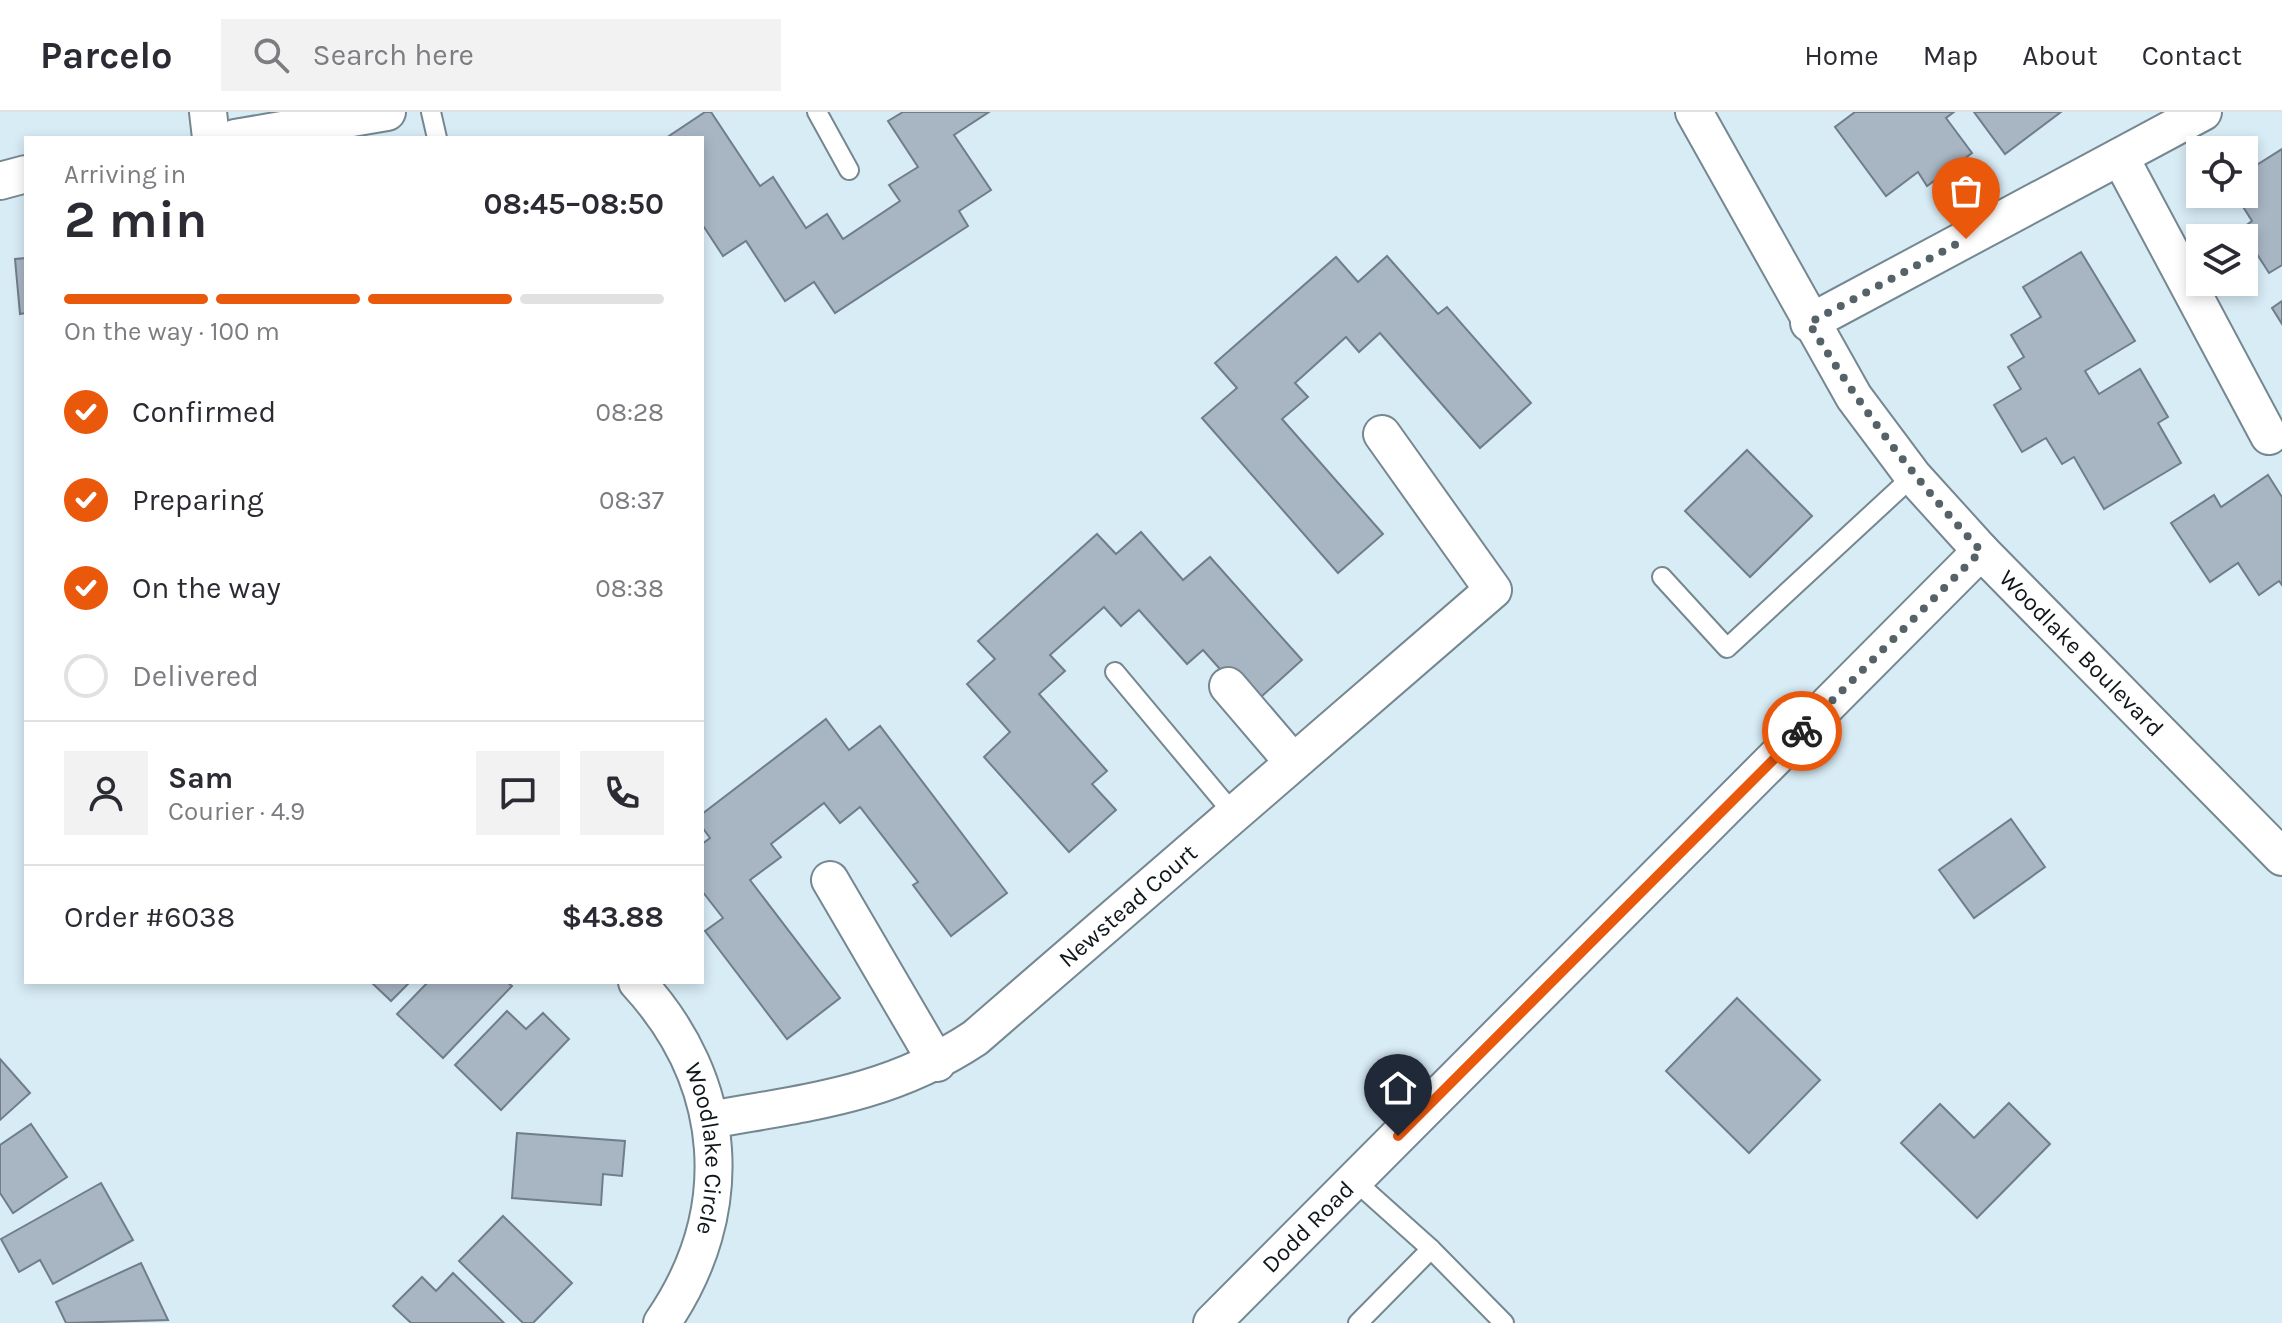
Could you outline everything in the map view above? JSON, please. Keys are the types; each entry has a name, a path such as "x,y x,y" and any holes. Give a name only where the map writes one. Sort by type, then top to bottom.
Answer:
{"street":[{"path":"208,112 211,136"},
{"path":"247,136 387,112"},
{"name":"Woodlake Boulevard","path":"1694,112 1809,323 1854,397 1913,476 1981,551 2282,857"},
{"path":"1809,323 2203,112"},
{"path":"2120,157 2269,436"},
{"path":"0,181 24,175"},
{"name":"Newstead Court","path":"710,1120 874,1089 937,1063 975,1038 1493,590 1382,434"},
{"name":"Dodd Road","path":"1212,1323 1981,551"},
{"path":"1228,686 1293,762"},
{"path":"830,880 937,1063"},
{"name":"Woodlake Circle","path":"639,984 676,1030 690,1056 710,1120 713,1190 702,1248 690,1276 662,1323"}],"lane":[{"path":"431,112 437,136"},
{"path":"817,112 849,170"},
{"path":"1662,577 1727,648 1913,476"},
{"path":"1115,672 1233,813"},
{"path":"1354,1180 1431,1249 1504,1323"},
{"path":"1358,1323 1431,1249"}],"building":[{"path":"705,112 711,112 760,186 773,177 806,228 827,214 843,239 900,201 889,185 918,167 888,121 903,112 989,112 954,135 991,190 959,211 968,226 835,313 814,282 785,301 746,241 723,256 704,227 704,136 669,136"},
{"path":"1855,112 1954,112 1946,118 1972,153 1927,186 1918,172 1886,196 1835,127"},
{"path":"1974,112 2061,112 2005,154"},
{"path":"2282,149 2282,265 2269,273 2258,256 2258,224 2248,224 2252,221 2244,208 2258,208 2258,164"},
{"path":"2081,252 2135,341 2085,371 2099,394 2140,369 2168,417 2158,423 2181,463 2104,509 2074,457 2062,464 2046,438 2022,452 1994,405 2021,389 2008,367 2024,357 2011,335 2041,317 2023,287"},
{"path":"1387,256 1438,314 1447,307 1531,403 1480,448 1380,333 1359,352 1346,337 1295,383 1308,397 1282,419 1383,534 1338,573 1202,418 1237,388 1215,363 1336,257 1358,282"},
{"path":"24,258 24,313 20,314 15,259"},
{"path":"2282,301 2282,324 2272,308"},
{"path":"1747,450 1812,516 1750,577 1685,511"},
{"path":"2268,475 2282,497 2282,585 2279,581 2259,595 2238,563 2210,582 2171,523 2214,495 2221,507"},
{"path":"1141,532 1183,580 1210,557 1302,660 1252,705 1203,650 1187,664 1139,610 1121,626 1104,607 1050,655 1065,671 1039,694 1107,771 1092,784 1116,810 1069,852 984,757 1010,732 967,684 995,659 978,641 1097,534 1116,554"},
{"path":"826,719 849,750 880,726 1007,893 951,936 913,885 918,882 860,807 840,823 824,803 771,844 781,857 750,880 840,998 787,1039 705,931 723,918 704,894 704,842 710,838 704,830 704,812"},
{"path":"2011,819 2045,867 1974,918 1939,870"},
{"path":"373,984 408,984 391,1001"},
{"path":"426,984 512,986 443,1058 397,1014"},
{"path":"1737,998 1820,1080 1749,1153 1666,1071"},
{"path":"507,1011 526,1029 543,1013 569,1039 501,1110 455,1065"},
{"path":"0,1059 30,1093 0,1120"},
{"path":"2009,1103 2050,1144 1977,1218 1901,1143 1940,1104 1974,1138"},
{"path":"31,1124 67,1177 13,1213 0,1193 0,1145"},
{"path":"517,1133 625,1141 622,1176 603,1174 601,1205 512,1198"},
{"path":"101,1183 133,1240 53,1284 40,1260 19,1272 1,1239"},
{"path":"503,1216 572,1283 533,1323 523,1323 459,1261"},
{"path":"141,1263 168,1320 66,1323 56,1302"},
{"path":"453,1273 504,1323 411,1323 393,1306 422,1277 436,1291"}],"way so far":[{"path":"1802,731 1981,551 1913,476 1854,397 1809,323 1966,239"}],"route":[{"path":"1398,1136 1802,731"}]}
